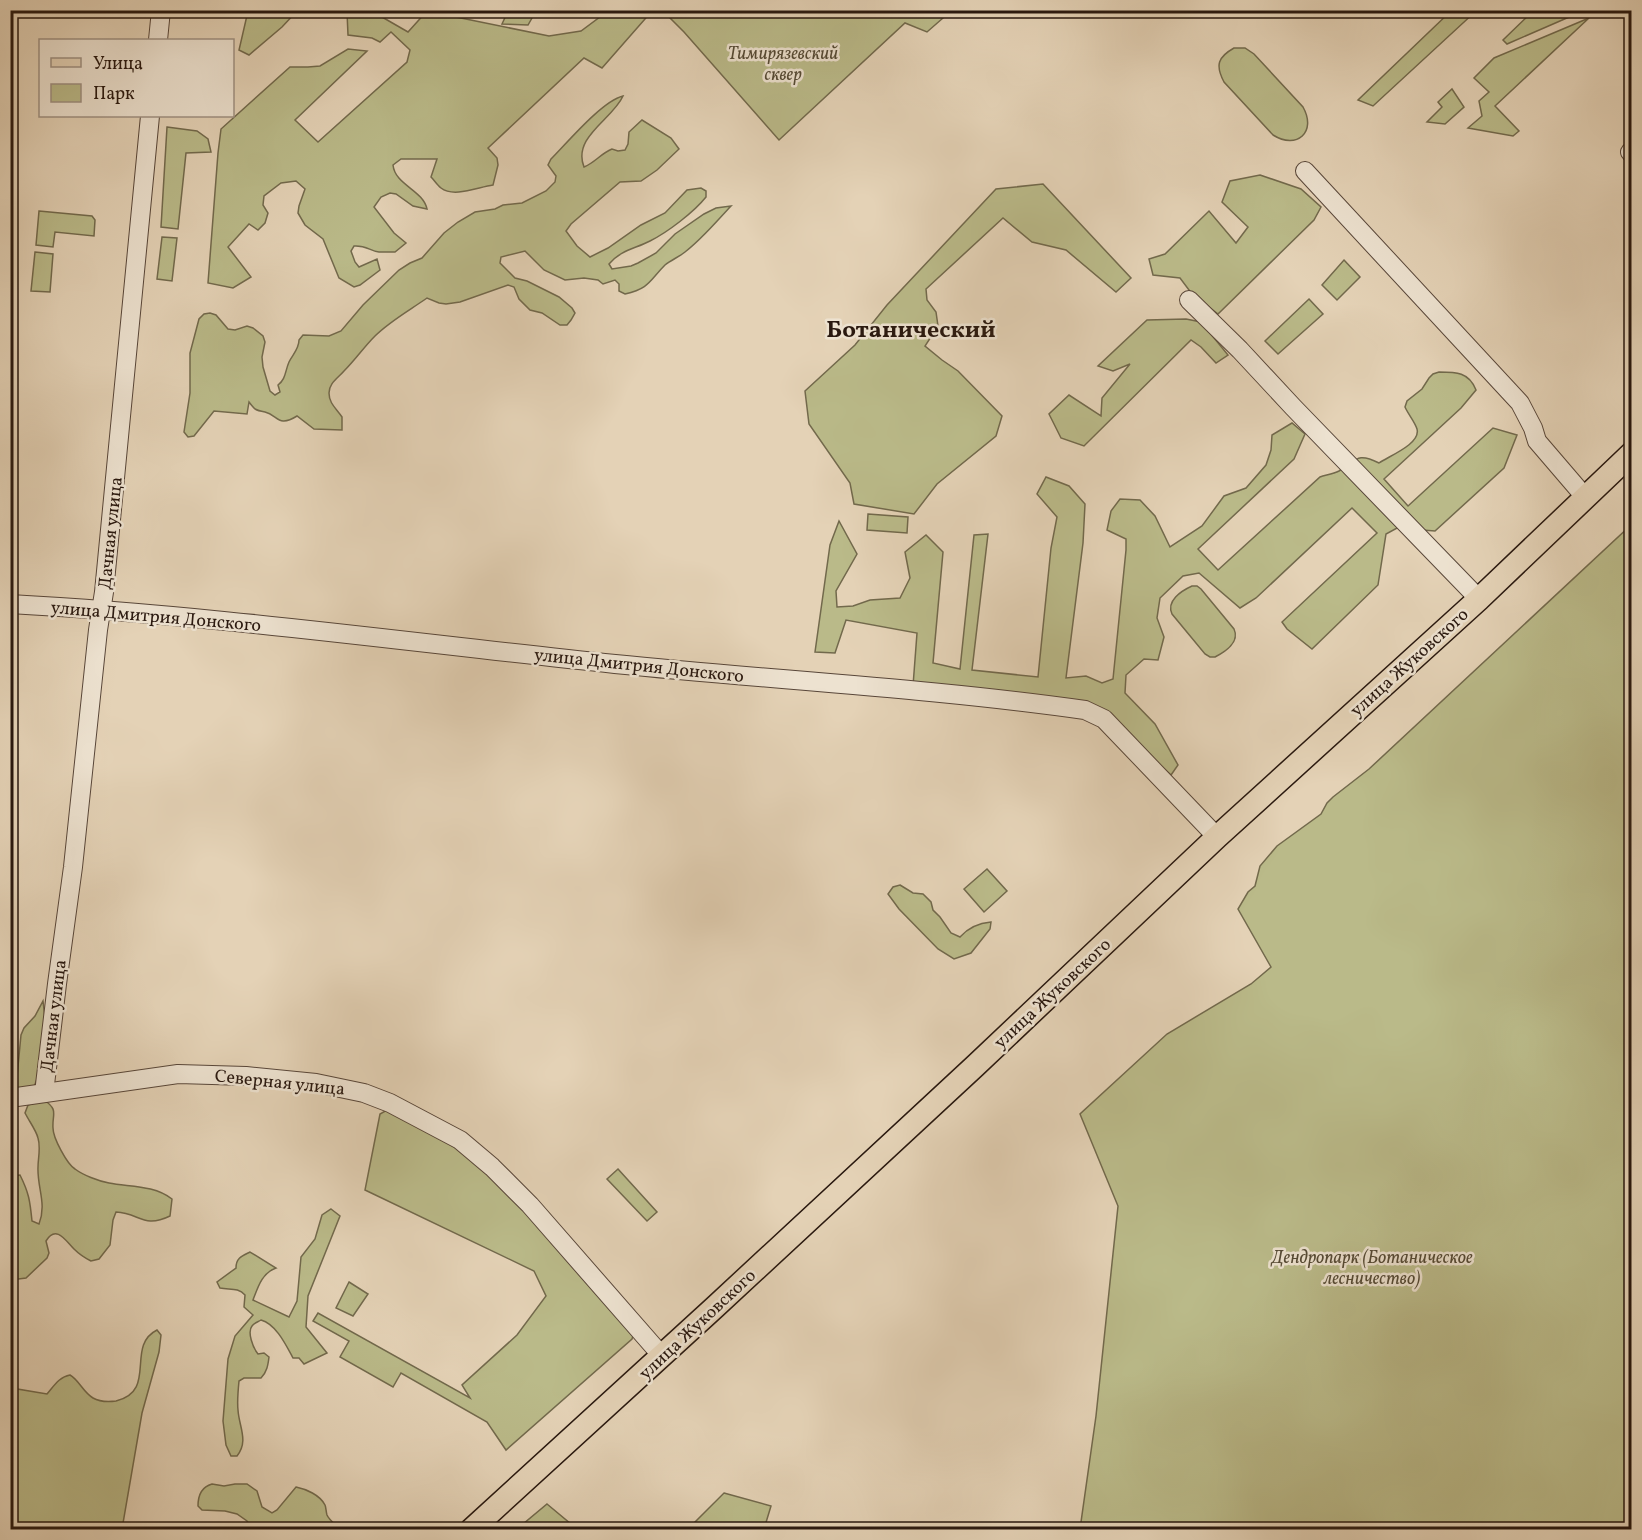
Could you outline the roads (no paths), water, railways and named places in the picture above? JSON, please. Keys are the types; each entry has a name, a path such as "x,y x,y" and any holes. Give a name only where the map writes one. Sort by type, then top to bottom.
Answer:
{"main road":[{"name":"улица Жуковского","path":"471,1530 975,1066 1217,837 1479,599 1632,453"}],"street":[{"path":"158,39 161,10"},
{"name":"Дачная улица","path":"44,1093 102,609 150,117"},
{"path":"1305,171 1520,403 1537,441 1585,497"},
{"path":"1189,300 1479,599"},
{"name":"улица Дмитрия Донского","path":"10,604 102,609 616,664 921,691 1085,710 1104,719 1217,837"},
{"name":"Северная улица","path":"10,1098 178,1074 246,1076 316,1083 364,1092 460,1140 499,1173 530,1205 662,1356"}],"district":[{"name":"Ботанический","path":"911,329"}],"park label":[{"name":"Тимирязевский сквер","path":"783,63"},
{"name":"Дендропарк (Ботаническое лесничество)","path":"1372,1267"}]}
